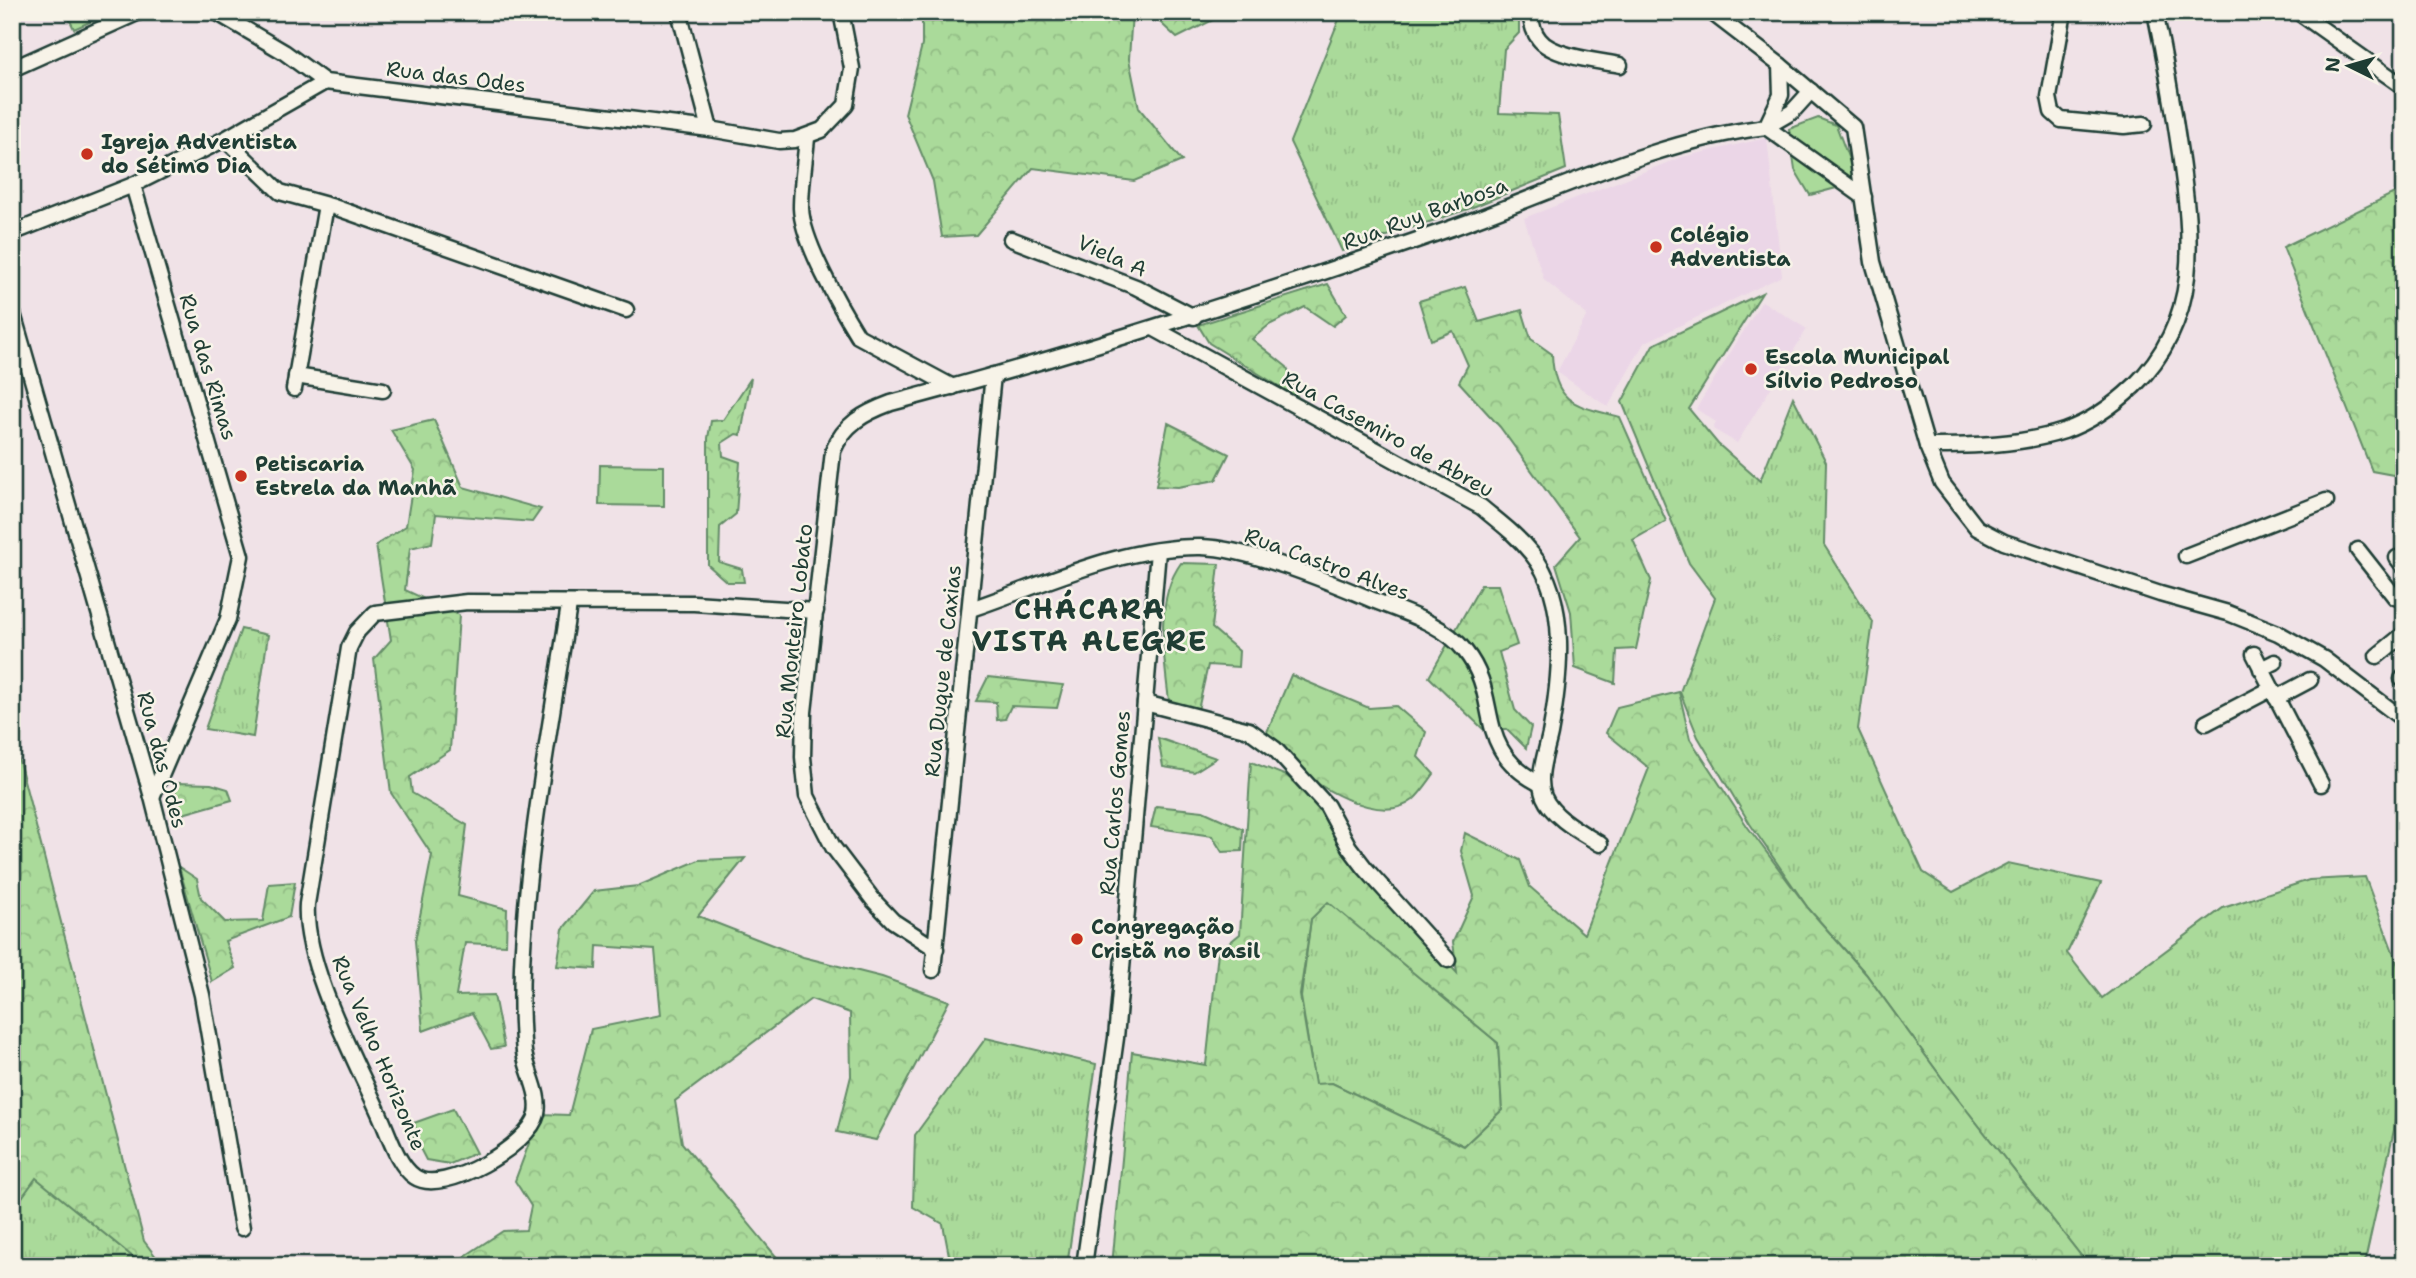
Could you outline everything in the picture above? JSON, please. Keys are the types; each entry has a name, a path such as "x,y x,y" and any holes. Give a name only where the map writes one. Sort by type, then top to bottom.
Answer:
{"street":[{"path":"12,69 139,12"},
{"name":"Rua das Odes","path":"216,12 284,52 325,82 710,129 779,141 807,138"},
{"path":"678,12 710,129"},
{"path":"841,12 852,68 846,105 832,122 807,138 803,218 826,277 858,336 953,387"},
{"path":"1530,12 1537,38 1543,44 1579,57 1620,65"},
{"path":"1711,12 1780,65 1853,127 1859,194 1878,284 1927,446 1942,483 1977,528 2004,542 2160,594 2228,613 2277,633 2324,659 2384,702 2404,720"},
{"path":"2064,12 2049,97 2052,112 2061,120 2124,126 2144,124"},
{"path":"1927,446 2019,440 2081,425 2132,388 2161,356 2186,291 2190,258 2189,225 2172,87 2155,12"},
{"path":"2298,12 2404,88"},
{"path":"1766,127 1781,95 1780,65"},
{"path":"12,233 133,185 225,139 325,82"},
{"path":"1766,127 1792,111 1811,91"},
{"path":"1766,127 1859,194"},
{"name":"Rua Ruy Barbosa","path":"993,376 1194,317 1494,213 1647,153 1686,141 1766,127"},
{"path":"225,139 280,192 326,205 626,310"},
{"name":"Rua das Rimas","path":"133,185 241,556 228,619 152,797"},
{"path":"326,205 295,383 383,390"},
{"name":"Viela A","path":"1012,239 1136,287 1194,317"},
{"name":"Rua das Odes","path":"12,310 152,797 205,1011 242,1228"},
{"name":"Rua Casemiro de Abreu","path":"1155,329 1481,507 1510,530 1534,556 1552,600 1558,623 1559,650 1556,705 1540,784"},
{"name":"Rua Monteiro Lobato","path":"936,949 894,920 874,901 833,848 807,796 803,757 804,712 830,474 839,438 860,416 874,409 993,376"},
{"name":"Rua Duque de Caxias","path":"933,970 993,376"},
{"path":"2186,556 2326,501"},
{"name":"Rua Castro Alves","path":"971,609 1105,562 1158,551 1201,547 1257,558 1363,596 1454,637 1468,654 1479,677 1500,750 1520,774 1540,784"},
{"path":"2358,550 2395,597 2404,600"},
{"name":"Rua Carlos Gomes","path":"1084,1266 1116,1038 1158,551"},
{"name":"Rua Velho Horizonte","path":"569,605 541,795 522,968 522,1033 537,1113 528,1133 498,1156 455,1177 431,1182 422,1180 410,1173 394,1146 324,983 306,927 307,904 349,648 367,619 375,613 399,608 467,602 569,605 694,603 816,611"},
{"path":"2377,656 2404,634"},
{"path":"2254,654 2268,665 2274,693 2321,784"},
{"path":"2206,723 2310,680"},
{"path":"1145,703 1250,730 1275,749 1327,806 1349,847 1365,868 1447,960"},
{"path":"1540,784 1545,799 1557,813 1600,844"}],"shaded area":[{"name":"Colégio Adventista","path":"1767,138 1782,276 1644,343 1608,407 1557,372 1587,315 1544,280 1524,218 1682,157"},
{"name":"Escola Municipal Sílvio Pedroso","path":"1762,301 1807,329 1737,443 1713,429 1716,422 1696,409"}],"green space":[{"path":"66,12 112,12 74,29"},
{"path":"922,12 1132,12 1129,59 1139,108 1182,161 1134,181 1033,168 976,235 942,237 933,181 905,114 922,45"},
{"path":"1149,12 1215,12 1221,16 1177,38"},
{"path":"1342,12 1519,12 1519,33 1504,49 1499,113 1558,115 1566,169 1468,209 1342,251 1290,142"},
{"path":"1818,118 1836,125 1854,173 1840,187 1810,195 1795,170 1789,129"},
{"path":"2394,193 2404,198 2404,477 2372,471 2283,247"},
{"path":"1328,284 1346,315 1333,326 1305,307 1269,325 1252,339 1287,367 1298,398 1209,343 1198,325"},
{"path":"1465,287 1479,322 1522,310 1531,339 1552,354 1554,371 1563,393 1581,406 1620,417 1666,521 1633,540 1651,580 1636,649 1617,650 1615,683 1575,668 1571,612 1556,564 1580,537 1500,427 1459,382 1468,365 1453,331 1431,340 1419,301"},
{"path":"1762,293 1689,409 1718,444 1760,481 1793,397 1826,462 1824,545 1873,622 1858,729 1923,872 1953,892 2008,863 2101,883 2067,953 2102,998 2223,908 2309,880 2365,877 2404,981 2404,1023 2394,1130 2364,1266 2089,1266 1947,1085 1866,974 1808,908 1750,824 1698,737 1680,692 1715,598 1689,563 1622,402 1653,345"},
{"path":"751,378 741,435 736,434 722,443 723,456 740,462 736,514 720,527 719,562 742,569 744,582 727,582 708,565 708,438 711,421 723,420"},
{"path":"434,420 463,487 541,509 532,522 436,514 432,543 410,548 405,590 459,615 450,750 410,777 412,793 467,825 458,896 507,909 506,945 465,943 456,996 494,995 504,1047 491,1049 472,1013 423,1031 415,941 432,855 391,793 374,659 391,640 376,545 406,526 415,470 391,430"},
{"path":"1168,423 1229,454 1216,480 1178,487 1156,486"},
{"path":"600,465 664,466 664,506 599,505"},
{"path":"1181,563 1219,564 1212,628 1239,651 1238,667 1208,665 1198,710 1169,701 1167,684 1163,648 1164,612 1167,594"},
{"path":"1481,585 1498,585 1517,645 1499,652 1515,710 1531,727 1526,748 1507,729 1483,729 1429,677"},
{"path":"241,629 268,635 253,737 205,729"},
{"path":"1291,675 1369,708 1396,706 1426,732 1418,757 1434,774 1413,800 1396,808 1377,808 1356,803 1313,781 1261,746"},
{"path":"988,677 1063,685 1057,708 1011,706 1005,719 997,720 996,702 976,701"},
{"path":"1679,692 1690,739 1747,826 1808,908 1866,974 1947,1085 2089,1266 1112,1266 1132,1052 1206,1065 1218,952 1240,934 1251,762 1287,776 1321,806 1367,876 1457,973 1453,942 1474,896 1461,851 1465,833 1520,860 1530,887 1584,934 1649,768 1606,733 1617,707","holes":["1328,902 1498,1043 1502,1110 1464,1146 1332,1083 1315,1084 1300,995 1311,919"]},
{"path":"12,734 144,1241 163,1266 144,1266 36,1178 12,1211"},
{"path":"1158,738 1216,758 1194,772 1163,767"},
{"path":"177,783 211,784 228,789 232,800 179,815 173,806"},
{"path":"1156,806 1203,811 1243,829 1242,851 1222,852 1212,836 1151,827"},
{"path":"745,858 698,916 803,957 882,977 949,1001 876,1140 837,1132 851,1076 850,1013 811,999 675,1101 682,1143 779,1260 772,1266 450,1266 503,1231 526,1230 531,1206 515,1181 540,1114 569,1115 591,1029 661,1015 655,950 597,946 596,969 557,966 563,929 594,891 638,886 699,860"},
{"path":"179,867 197,879 201,898 225,922 263,921 269,884 295,882 289,917 225,941 235,968 212,982"},
{"path":"1328,901 1498,1043 1502,1110 1464,1146 1332,1083 1315,1085 1301,997 1311,918"},
{"path":"986,1038 1096,1064 1067,1266 951,1266 943,1224 913,1207 915,1135"},
{"path":"453,1109 476,1153 450,1164 426,1160 413,1135 411,1124"},
{"path":"36,1177 144,1266 29,1266 12,1253 12,1211"}],"place":[{"name":"Igreja Adventista do Sétimo Dia","path":"87,154"},
{"name":"Colégio Adventista","path":"1656,247"},
{"name":"Escola Municipal Sílvio Pedroso","path":"1751,369"},
{"name":"Petiscaria Estrela da Manhã","path":"241,476"},
{"name":"Congregação Cristã no Brasil","path":"1077,939"}],"district":[{"name":"CHÁCARA VISTA ALEGRE","path":"1090,625"}]}
